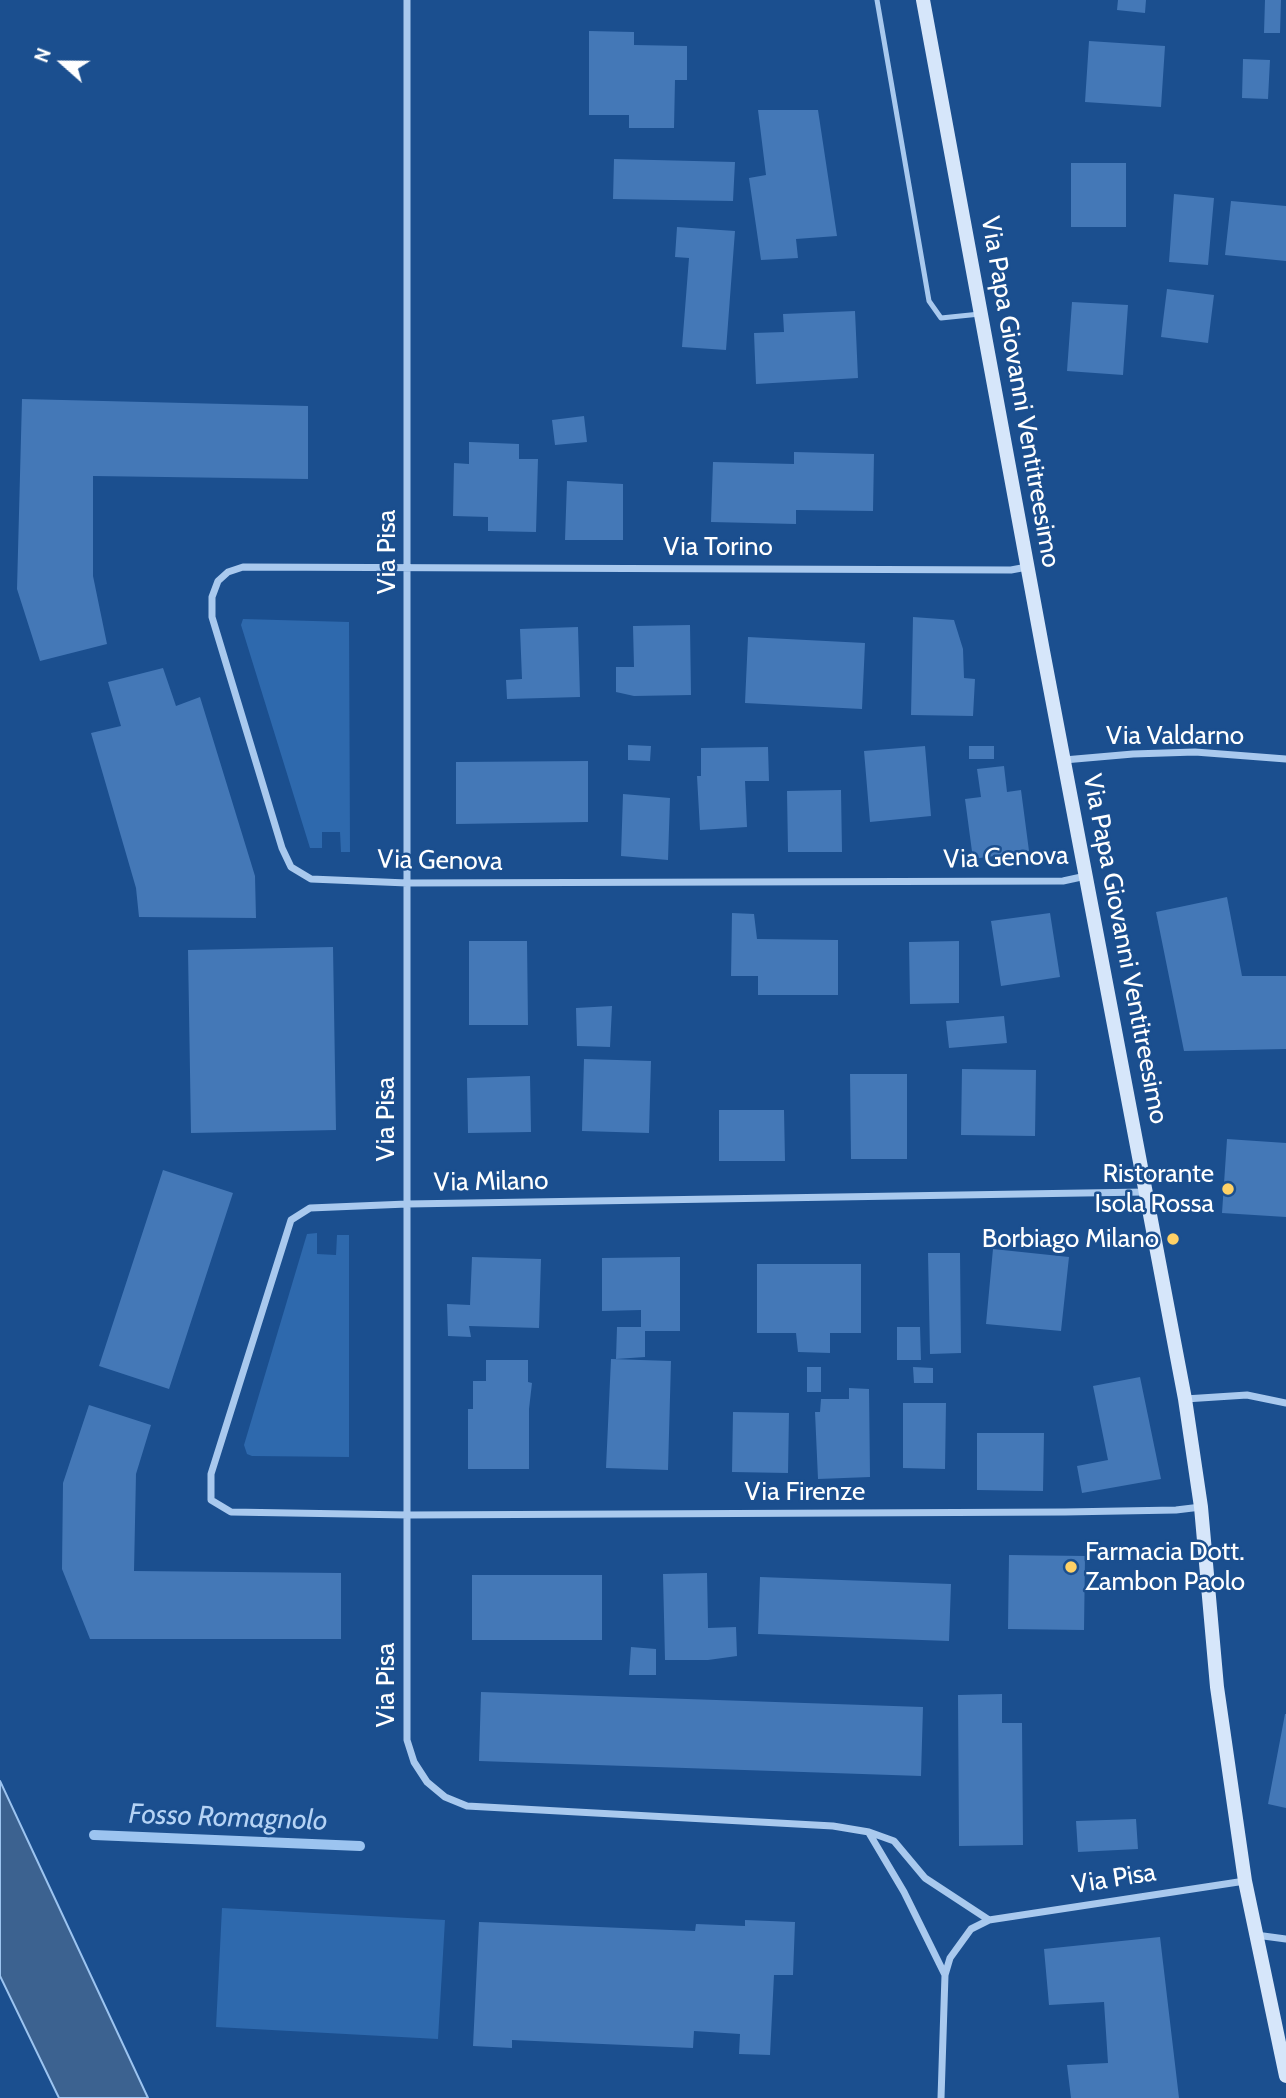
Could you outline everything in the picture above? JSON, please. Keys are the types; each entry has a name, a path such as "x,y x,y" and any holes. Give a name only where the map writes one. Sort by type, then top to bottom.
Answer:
{"main road":[{"name":"Via Papa Giovanni Ventitreesimo","path":"923,0 947,119 1027,567 1185,1399 1201,1507 1217,1687 1245,1881 1286,2076"}],"street":[{"name":"Via Pisa","path":"407,0 407,1740 414,1762 427,1782 445,1797 467,1806 833,1826 869,1832 894,1841 925,1878 989,1920"},
{"name":"Via Genova","path":"408,567 243,567 228,572 218,581 212,597 212,617 282,848 291,867 311,879 407,883 1063,881 1086,876"},
{"name":"Via Torino","path":"408,567 1011,570 1027,567"},
{"name":"Via Valdarno","path":"1064,760 1195,752 1286,759"},
{"name":"Via Milano","path":"408,1515 231,1512 211,1500 211,1474 291,1220 310,1208 407,1204 1146,1192"},
{"path":"1185,1399 1247,1395 1286,1403"},
{"name":"Via Firenze","path":"408,1515 1051,1512 1176,1510 1201,1507"},
{"name":"Via Pisa","path":"869,1832 904,1892 945,1975"},
{"name":"Via Pisa","path":"941,2098 945,1975 950,1958 971,1929 989,1920 1245,1881"},
{"path":"1256,1935 1286,1939"}],"lane":[{"path":"877,0 929,301 942,318 980,314"}],"shaded area":[{"path":"243,619 349,622 350,852 341,852 340,832 322,832 322,848 310,848 241,625"},
{"path":"317,1233 317,1254 336,1255 337,1235 349,1235 349,1457 252,1456 247,1454 244,1445 307,1234"},
{"path":"0,1781 148,2098 59,2098 0,1976"},
{"path":"222,1908 445,1920 438,2039 216,2027"}],"building":[{"path":"1118,0 1146,0 1145,13 1117,10"},
{"path":"1265,0 1281,0 1280,33 1264,33"},
{"path":"589,31 634,32 634,45 687,46 687,80 675,80 674,128 629,128 629,115 589,115"},
{"path":"1089,41 1165,46 1161,107 1085,102"},
{"path":"1243,59 1270,60 1268,99 1242,98"},
{"path":"758,110 818,110 837,236 796,239 798,258 761,260 749,178 766,175"},
{"path":"614,159 735,162 733,201 613,199"},
{"path":"1071,163 1126,163 1126,227 1071,227"},
{"path":"1174,194 1214,198 1208,265 1169,262"},
{"path":"1231,201 1286,206 1286,261 1225,255"},
{"path":"677,227 735,231 726,350 682,347 689,258 675,257"},
{"path":"1167,289 1214,295 1208,343 1161,337"},
{"path":"1072,302 1128,305 1123,375 1067,371"},
{"path":"855,311 858,378 756,384 754,333 784,332 783,314"},
{"path":"22,399 308,406 308,479 93,476 93,576 107,644 40,661 17,589"},
{"path":"584,416 587,442 555,445 552,420"},
{"path":"469,442 519,444 519,459 538,459 536,532 488,531 488,517 453,516 454,463 469,464"},
{"path":"794,452 874,454 873,511 796,510 796,524 711,522 713,462 794,464"},
{"path":"567,481 623,484 623,540 565,540"},
{"path":"913,617 954,620 963,649 964,678 975,679 973,716 911,715"},
{"path":"690,625 691,695 634,696 616,692 616,667 634,667 633,626"},
{"path":"578,627 580,697 507,699 506,680 522,679 520,629"},
{"path":"748,637 865,643 862,709 745,703"},
{"path":"163,668 176,706 200,697 255,876 256,918 139,917 136,888 91,733 121,726 108,682"},
{"path":"628,745 651,746 650,761 628,760"},
{"path":"925,746 931,816 870,822 864,751"},
{"path":"969,746 994,746 994,759 969,759"},
{"path":"768,747 769,781 745,781 747,827 700,830 697,776 701,776 701,748"},
{"path":"588,761 588,822 456,824 456,762"},
{"path":"1004,766 1007,792 1021,790 1029,851 973,859 965,799 981,797 977,769"},
{"path":"841,790 842,852 788,852 787,791"},
{"path":"623,794 670,798 668,860 621,856"},
{"path":"1227,897 1242,976 1286,976 1286,1049 1184,1051 1156,912"},
{"path":"732,913 754,914 757,939 838,940 838,995 758,995 758,976 731,976"},
{"path":"1050,913 1060,977 1001,986 991,921"},
{"path":"469,941 527,941 528,1025 469,1025"},
{"path":"959,941 959,1003 910,1004 909,942"},
{"path":"333,947 336,1130 191,1133 188,950"},
{"path":"612,1006 610,1047 577,1046 576,1008"},
{"path":"1004,1016 1007,1043 949,1048 946,1021"},
{"path":"584,1059 651,1061 649,1133 582,1131"},
{"path":"962,1069 1036,1070 1035,1136 961,1135"},
{"path":"850,1074 907,1074 907,1159 851,1159"},
{"path":"530,1076 531,1132 468,1133 467,1078"},
{"path":"719,1110 784,1110 785,1161 719,1161"},
{"path":"1227,1139 1286,1143 1286,1217 1222,1213"},
{"path":"163,1170 233,1193 169,1389 99,1366"},
{"path":"993,1249 1069,1257 1061,1331 986,1324"},
{"path":"928,1253 960,1253 961,1353 930,1354"},
{"path":"472,1257 541,1259 539,1328 469,1326 471,1337 448,1336 447,1304 470,1305"},
{"path":"680,1257 680,1331 645,1331 645,1357 616,1359 617,1327 641,1327 641,1310 602,1311 602,1258"},
{"path":"757,1264 861,1264 861,1333 830,1333 830,1353 798,1352 796,1333 757,1333"},
{"path":"897,1327 920,1327 921,1360 897,1360"},
{"path":"611,1359 671,1361 668,1470 606,1468"},
{"path":"486,1360 528,1360 528,1382 532,1383 529,1469 468,1469 468,1409 473,1409 473,1381 486,1381"},
{"path":"807,1367 821,1367 821,1392 807,1392"},
{"path":"913,1367 933,1368 933,1383 914,1383"},
{"path":"1140,1377 1161,1479 1082,1493 1077,1466 1108,1460 1093,1386"},
{"path":"849,1388 869,1389 870,1477 818,1479 815,1412 820,1412 821,1399 849,1399"},
{"path":"903,1403 946,1403 945,1469 903,1468"},
{"path":"89,1405 151,1425 136,1474 134,1571 341,1573 341,1639 90,1639 62,1569 63,1483"},
{"path":"733,1412 789,1413 788,1473 732,1472"},
{"path":"977,1433 1044,1433 1043,1491 977,1490"},
{"path":"1009,1555 1085,1556 1084,1630 1008,1629"},
{"path":"707,1573 708,1628 736,1627 737,1656 708,1660 665,1660 663,1574"},
{"path":"472,1575 602,1575 602,1640 472,1640"},
{"path":"760,1577 951,1584 949,1641 758,1634"},
{"path":"631,1647 656,1649 656,1675 629,1675"},
{"path":"481,1692 923,1707 921,1776 479,1761"},
{"path":"1002,1694 1002,1723 1022,1723 1023,1845 959,1846 958,1695"},
{"path":"1286,1714 1286,1808 1268,1804"},
{"path":"1136,1819 1138,1849 1078,1852 1076,1821"},
{"path":"745,1920 795,1922 793,1975 774,1975 770,2055 739,2054 740,2034 694,2031 693,2048 512,2040 512,2048 473,2046 479,1922 695,1931 696,1924 745,1926"},
{"path":"1160,1937 1179,2098 1071,2098 1067,2065 1108,2063 1104,2002 1049,2005 1044,1949"}],"waterway":[{"name":"Fosso Romagnolo","path":"94,1835 360,1846"}],"place":[{"name":"Ristorante Isola Rossa","path":"1228,1189"},
{"name":"Borbiago Milano","path":"1173,1239"},
{"name":"Farmacia Dott. Zambon Paolo","path":"1071,1567"}]}
